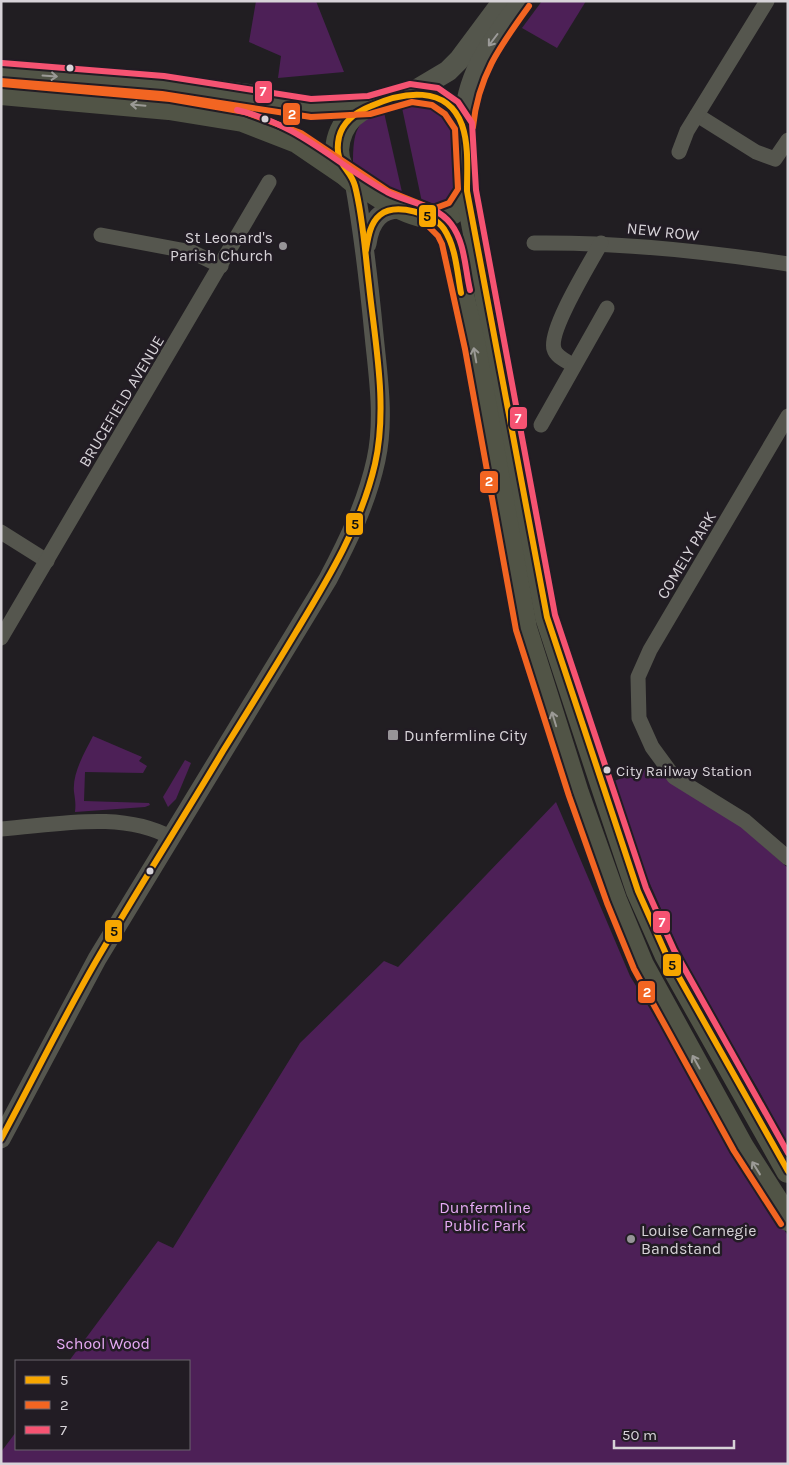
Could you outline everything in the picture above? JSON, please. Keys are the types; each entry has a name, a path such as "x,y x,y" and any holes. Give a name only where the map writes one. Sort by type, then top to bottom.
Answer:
{"main road":[{"path":"1,72 163,85 248,96 307,108 369,105 411,93 448,71 459,60 503,1"},
{"path":"522,1 480,61 469,90 464,126 467,191 547,617 638,891 666,954 788,1171"},
{"path":"1,93 169,108 243,120 297,141 384,199 406,210 432,218 441,217 455,210 467,191"},
{"path":"411,93 436,97 458,115 464,126"},
{"path":"351,178 338,154 341,131 354,115 369,105"},
{"path":"432,218 446,231 450,242 474,347 525,628 577,793 615,900 642,965 742,1147 788,1219"}],"street":[{"path":"679,152 697,115 767,1"},
{"path":"697,115 756,152 782,163 788,140"},
{"path":"1,1139 97,959 328,579 349,539 367,493 376,459 380,394 366,250 351,178"},
{"name":"BRUCEFIELD AVENUE","path":"1,638 269,182"},
{"path":"366,250 368,232 375,218 386,211 406,210"},
{"path":"100,235 192,252 221,266"},
{"name":"NEW ROW","path":"534,242 601,243 788,264"},
{"path":"574,366 556,354 552,341 567,306 601,243"},
{"path":"541,425 607,308"},
{"name":"COMELY PARK","path":"788,416 650,650 638,677 639,718 652,747 674,777 745,821 788,858"},
{"path":"1,532 47,561"},
{"path":"1,829 125,821 155,828 172,838"}],"green space":[{"path":"256,1 316,1 344,72 278,78 281,56 249,42"},
{"path":"542,1 586,1 557,48 522,28"},
{"path":"401,103 434,105 453,125 456,189 450,201 440,209 423,207"},
{"path":"383,108 404,201 358,170 353,162 355,135 358,129 367,117"},
{"path":"93,736 142,757 139,761 147,766 143,773 85,772 84,801 149,803 150,805 145,807 75,812 75,777"},
{"path":"185,760 191,763 176,799 168,807 163,797"},
{"path":"652,767 673,784 741,826 788,868 788,1145 758,1089 693,981 627,832 614,781"},
{"name":"Dunfermline Public Park","path":"556,802 630,976 788,1236 788,1464 1,1464 1,1452 15,1433 15,1450 190,1450 190,1360 70,1360 158,1241 173,1248 300,1043 384,961 398,967"}],"transit line":[{"name":"2","path":"473,127 485,77 500,48 529,6"},
{"name":"7","path":"2,63 164,76 311,99 368,96 410,84 438,88 458,102 472,123 476,190 555,615 646,888 674,950 788,1153"},
{"name":"2","path":"1,81 162,94 311,117 370,114 412,102 432,105 445,114 455,129 458,189 449,203 433,209 388,191 301,133 245,112 170,99 2,84"},
{"name":"5","path":"1,1139 99,956 320,592 342,551 361,509 369,487 379,442 379,374 360,210 353,180 338,154 339,137 347,122 365,108 396,97 423,95 435,97 446,103 455,112 462,125 466,141 467,191 547,617 638,891 666,954 788,1171"},
{"name":"7","path":"237,110 279,125 315,145 387,192 430,208 445,217 456,231 459,239 470,290"},
{"name":"5","path":"366,250 372,226 380,215 387,211 395,210 405,210 424,215 439,224 448,236 456,260 461,293"},
{"name":"2","path":"426,224 438,236 442,244 465,349 516,630 569,796 607,903 634,969 734,1151 781,1224"}],"place":[{"name":"St Leonard's Parish Church","path":"283,246"},
{"name":"Dunfermline City","path":"393,735"},
{"name":"City Railway Station","path":"607,770"},
{"name":"Louise Carnegie Bandstand","path":"631,1239"}],"park label":[{"name":"School Wood","path":"103,1343"}]}
